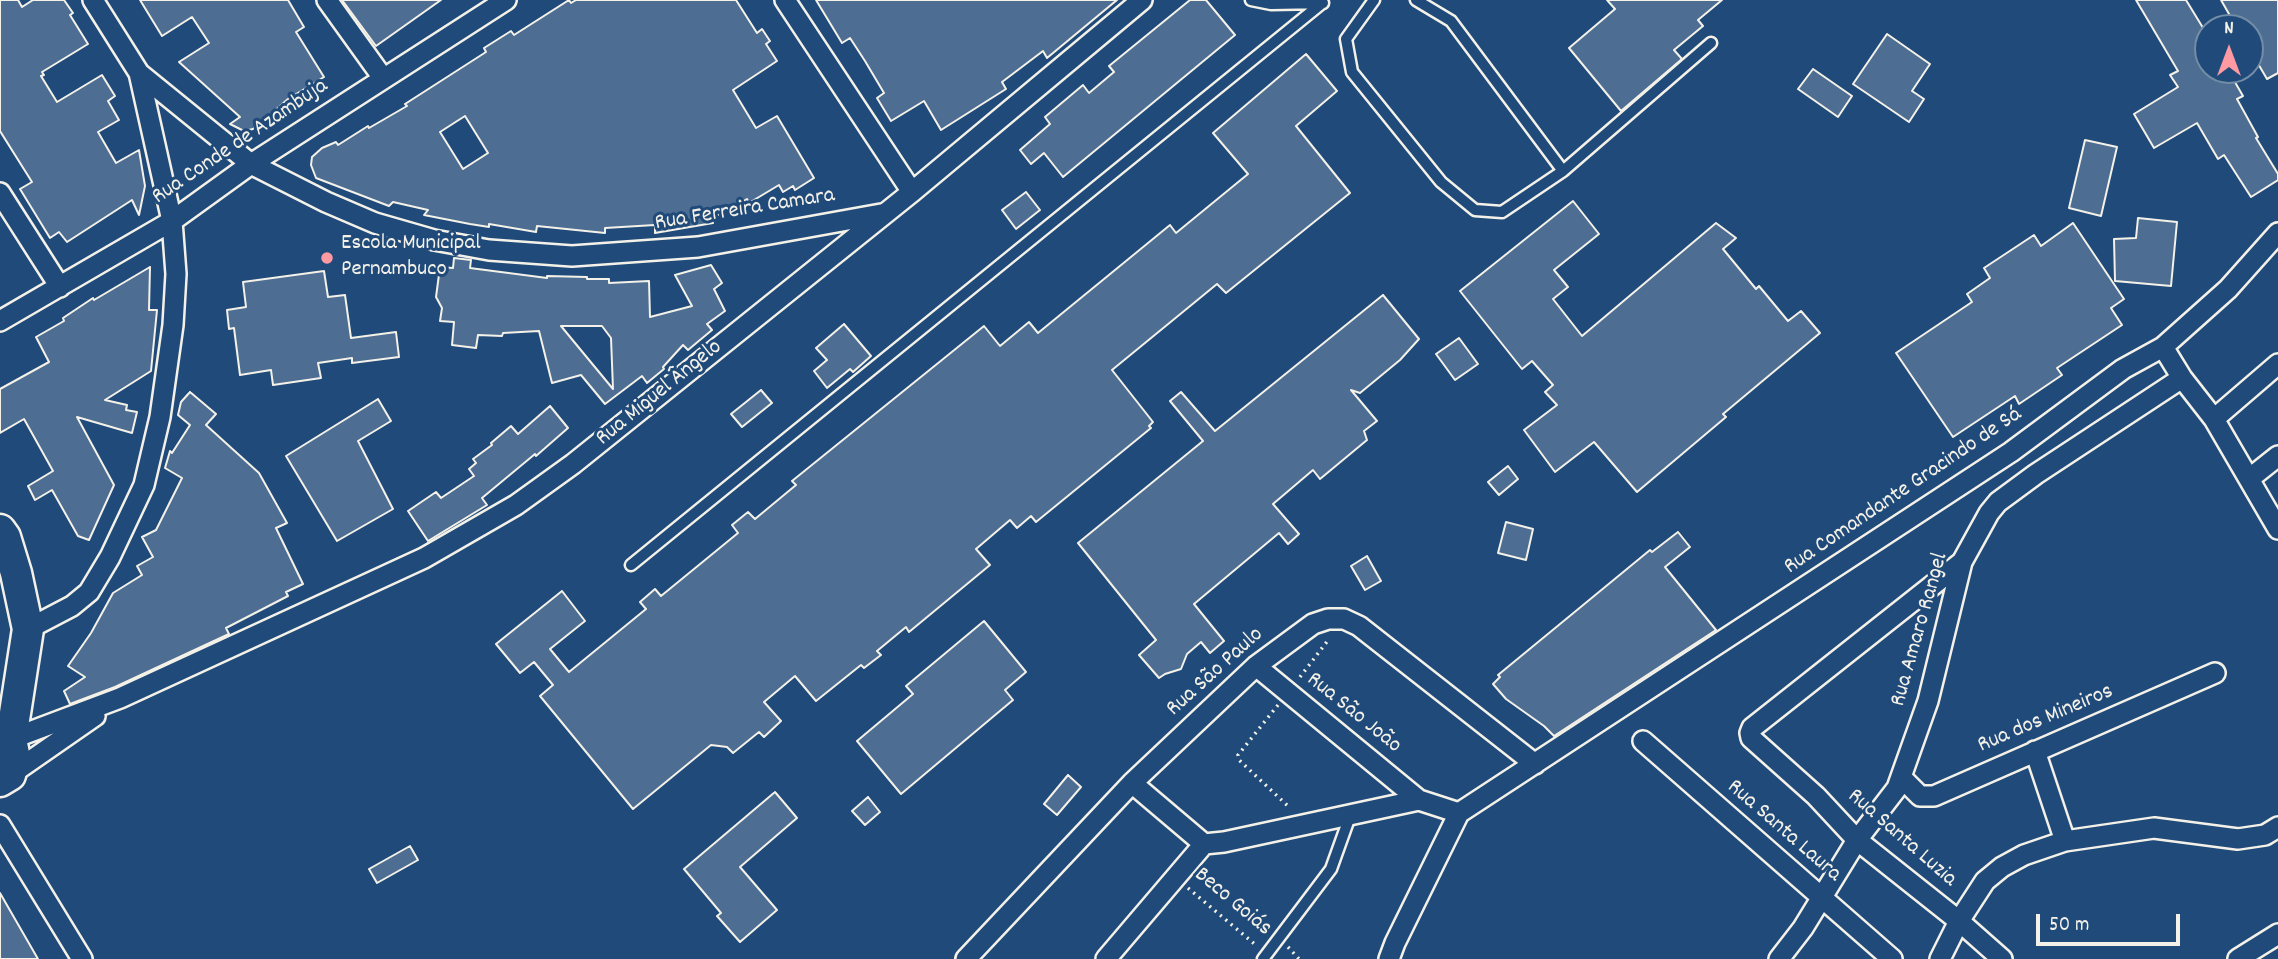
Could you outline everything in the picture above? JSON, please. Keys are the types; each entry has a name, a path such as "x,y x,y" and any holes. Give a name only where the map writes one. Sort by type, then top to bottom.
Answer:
{"main road":[{"path":"0,530 5,537 16,573 28,629 6,743 13,761 5,778"}],"street":[{"path":"28,629 72,606 89,592 110,557 144,485 160,417 173,325 176,274 172,221 139,73 93,0"},
{"path":"327,0 383,78"},
{"name":"Rua Conde de Azambuja","path":"0,321 172,221 251,164 506,0"},
{"path":"785,0 912,192"},
{"name":"Rua Miguel Ângelo","path":"6,743 120,698 424,558 516,505 573,464 886,213 1142,0"},
{"name":"Rua Ferreira Camara","path":"139,73 251,164 375,223 434,240 489,250 572,256 698,247 886,213"},
{"path":"0,193 60,287"},
{"name":"Rua Comandante Gracindo de Sá","path":"1459,813 2011,452 2123,369 2163,346 2228,289 2278,233"},
{"path":"2163,346 2182,378 2214,419 2278,529"},
{"path":"2214,419 2278,364"},
{"name":"Rua Amaro Rangel","path":"1779,959 1803,928 1857,840 1902,778 1928,701 1962,562 1989,513 1998,502 2036,474 2182,378"},
{"path":"2249,479 2278,456"},
{"name":"Rua Santa Luzia","path":"1962,562 1752,728 1751,738 1816,796 1857,840 2002,959"},
{"name":"Rua São Paulo","path":"966,959 1132,783 1256,666 1313,624 1328,618 1344,619"},
{"path":"1344,619 1359,626 1535,764"},
{"name":"Rua São João","path":"1256,666 1419,800"},
{"name":"Rua dos Mineiros","path":"1902,778 1920,796 1928,797 2216,673"},
{"name":"Rua Miguel Ângelo","path":"5,778 120,698"},
{"name":"Rua Santa Laura","path":"1643,741 1892,959"},
{"path":"2035,751 2065,841"},
{"path":"1132,783 1204,844"},
{"path":"1106,959 1204,844 1419,800 1459,813 1395,943 1390,959"},
{"path":"0,825 82,959"},
{"path":"1940,959 1959,921 1985,881 2002,867 2024,855 2065,841 2154,828 2238,839 2265,835 2278,827"},
{"path":"2238,959 2278,934"}],"lane":[{"path":"1251,0 1271,4 1323,2"},
{"path":"1373,0 1346,39 1352,72 1441,182 1475,211 1502,212 1563,171 1711,43"},
{"path":"1416,0 1451,21 1563,171"},
{"path":"631,565 1323,2"},
{"path":"1265,957 1331,869 1350,816"}],"path":[{"path":"1296,826 1290,806 1239,760 1238,755 1289,694 1344,619"},
{"name":"Beco Goiás","path":"1175,878 1265,957"}],"building":[{"path":"0,0 18,0 22,7 33,0 64,0 73,13 70,15 88,44 42,72 44,75 41,76 57,102 102,75 115,96 108,101 119,120 98,132 116,163 139,150 145,186 139,215 132,200 67,242 59,232 50,238 20,189 32,182 0,131"},
{"path":"140,0 288,0 304,27 296,32 324,77 288,99 273,115 253,129 244,131 230,124 240,117 179,62 209,43 192,17 162,36"},
{"path":"342,0 441,0 376,46"},
{"path":"569,0 571,3 576,0 736,0 757,33 762,29 770,41 766,44 777,61 733,90 756,128 777,116 814,178 795,190 793,186 783,192 779,185 749,203 747,199 711,219 713,223 655,233 655,225 605,228 605,233 537,226 536,232 489,224 489,227 470,224 424,215 428,210 393,202 389,206 316,178 311,165 312,157 322,148 336,142 338,145 407,106 405,104 486,52 484,48 511,31 514,35","holes":["465,116 488,153 463,169 440,132"]},
{"path":"816,0 1117,0 1047,58 1043,51 1002,82 1006,89 941,130 924,101 891,121 877,98 884,93 865,61 850,38 842,43"},
{"path":"1190,0 1206,0 1235,35 1063,177 1044,153 1031,164 1020,150 1050,124 1045,117 1083,85 1089,93 1114,72 1109,66"},
{"path":"1607,0 1722,0 1698,20 1703,26 1674,50 1682,59 1621,111 1569,48 1615,9"},
{"path":"2136,0 2186,0 2195,14 2194,84 2236,84 2243,96 2237,99 2278,174 2278,180 2251,197 2224,155 2218,159 2197,123 2154,148 2134,114 2178,87 2170,75 2178,71"},
{"path":"2221,0 2278,0 2278,73 2267,79 2264,74 2264,14 2229,14"},
{"path":"1887,34 1930,64 1912,91 1924,99 1909,122 1853,84"},
{"path":"1306,54 1337,91 1296,126 1350,193 1226,293 1217,284 1112,370 1153,422 1149,426 1151,428 1036,522 1031,516 1017,528 1010,520 976,549 990,565 909,632 906,627 877,651 881,655 864,668 861,665 816,701 795,676 764,702 781,721 764,737 759,732 733,753 727,747 711,745 633,809 540,696 553,685 534,662 520,673 496,644 562,591 585,621 550,649 569,672 646,609 640,602 655,589 661,596 738,533 732,525 748,512 755,519 796,485 792,481 984,326 1000,346 1029,322 1038,333 1170,225 1176,233 1248,174 1213,133"},
{"path":"1813,69 1852,96 1838,117 1798,89"},
{"path":"2085,140 2117,147 2101,216 2069,208"},
{"path":"1026,192 1040,210 1016,229 1002,210"},
{"path":"1573,201 1599,234 1554,270 1568,287 1553,299 1582,336 1716,223 1736,238 1723,249 1756,289 1759,286 1788,321 1801,311 1820,333 1723,414 1726,417 1637,492 1594,442 1555,472 1524,430 1557,405 1545,392 1553,385 1532,361 1522,369 1460,291"},
{"path":"2138,218 2177,222 2171,286 2115,281 2114,239 2136,238"},
{"path":"2073,223 2124,299 2111,308 2122,325 2057,368 2062,375 2019,404 2015,396 1953,437 1896,353 1972,302 1967,294 1990,278 1984,268 2034,235 2041,246"},
{"path":"454,258 471,260 470,268 547,278 587,277 609,279 609,283 649,281 650,317 692,306 675,275 711,265 722,283 714,289 725,311 707,324 712,330 688,350 683,345 664,369 647,383 642,376 605,404 581,375 552,383 539,331 503,333 502,336 478,335 476,348 452,345 454,322 440,321 442,308 436,297 440,267 453,268","holes":["561,326 602,326 611,338 613,389"]},
{"path":"150,267 149,310 157,310 151,371 105,400 127,405 126,410 137,412 132,433 77,417 114,485 89,540 78,536 52,490 35,500 28,486 53,471 24,419 0,433 0,389 49,362 36,337 64,321 63,318 93,298 94,300"},
{"path":"324,271 328,297 345,295 351,338 396,332 399,357 352,363 352,358 318,363 321,378 273,385 271,370 240,375 234,328 229,329 227,310 246,307 243,282"},
{"path":"1383,295 1419,339 1400,360 1360,393 1351,390 1377,421 1364,431 1367,440 1320,479 1313,470 1273,504 1299,534 1288,544 1279,533 1194,604 1224,641 1210,653 1201,642 1187,654 1181,669 1159,678 1139,655 1156,640 1078,543 1203,441 1170,401 1181,392 1215,431"},
{"path":"844,324 871,356 853,372 850,369 827,388 814,371 827,360 816,348"},
{"path":"1459,338 1478,364 1455,380 1436,354"},
{"path":"761,390 772,403 742,427 731,414"},
{"path":"190,392 216,414 206,425 259,473 287,523 276,528 303,584 286,592 288,596 226,628 229,634 115,687 70,704 64,691 85,677 68,666 91,633 113,593 142,575 137,566 153,557 142,537 156,530 182,478 165,468 170,451 172,453 190,425 178,415 181,402"},
{"path":"378,399 391,421 358,441 393,509 337,541 286,456"},
{"path":"550,406 568,428 482,498 487,505 428,541 408,511 436,492 441,498 474,476 469,469 476,463 473,459 511,426 518,434"},
{"path":"1508,466 1518,479 1499,495 1488,482"},
{"path":"1506,522 1533,529 1526,560 1498,553"},
{"path":"1678,532 1690,547 1665,567 1716,630 1554,736 1506,699 1493,684 1500,677 1498,675 1650,550 1652,552"},
{"path":"1367,556 1381,581 1365,590 1351,566"},
{"path":"984,621 1026,672 1005,690 1013,700 901,794 857,741 913,694 906,686"},
{"path":"1068,775 1081,787 1057,815 1044,804"},
{"path":"775,792 797,818 740,867 777,910 740,942 717,916 721,913 684,869"},
{"path":"868,797 880,812 865,825 852,811"},
{"path":"410,846 418,860 377,883 369,869"},
{"path":"0,893 38,959 0,959"}],"place":[{"name":"Escola Municipal Pernambuco","path":"327,258"}]}
